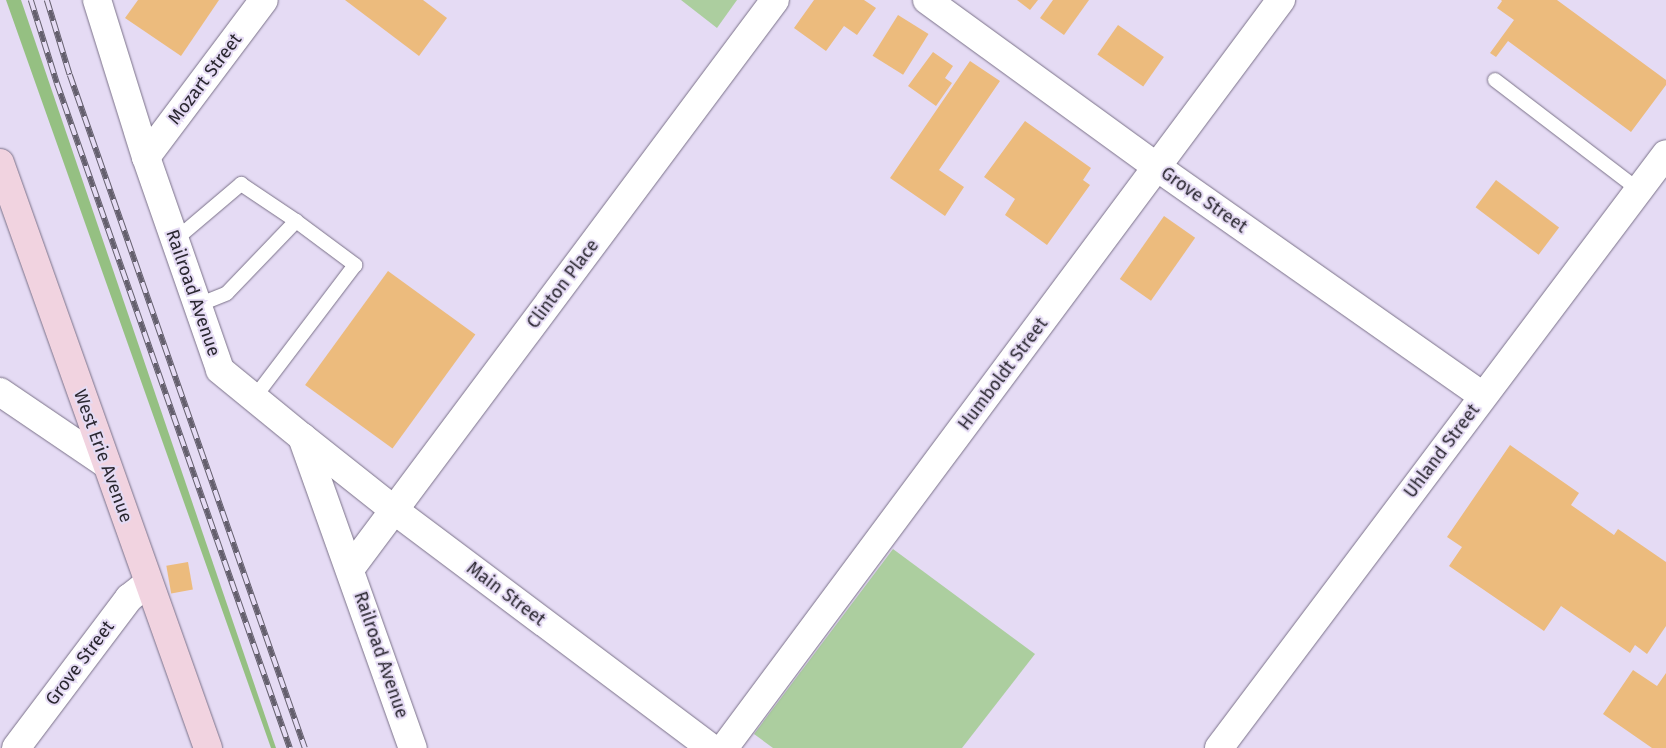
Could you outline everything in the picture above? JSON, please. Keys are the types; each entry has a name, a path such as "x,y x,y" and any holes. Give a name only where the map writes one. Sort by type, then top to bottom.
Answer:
{"street":[{"name":"Railroad Avenue","path":"97,0 146,158 220,370 302,437 413,748"},
{"name":"Mozart Street","path":"146,158 264,0"},
{"name":"Clinton Place","path":"350,568 775,0"},
{"name":"Grove Street","path":"927,0 1157,167 1484,396"},
{"name":"Humboldt Street","path":"724,748 1281,0"},
{"name":"Uhland Street","path":"1219,748 1666,154"},
{"name":"West Erie Avenue","path":"0,163 105,464 208,748"},
{"path":"0,392 105,464"},
{"name":"Main Street","path":"302,437 394,510 711,748"},
{"name":"Grove Street","path":"16,748 128,598 148,583"}],"lane":[{"path":"1495,80 1639,190"},
{"path":"175,240 241,184 296,221 355,265 254,398"},
{"path":"198,305 227,293 296,221"}],"green space":[{"path":"6,0 21,0 276,748 271,748"},
{"path":"681,0 737,0 717,28"},
{"path":"893,549 1035,654 962,748 773,748 754,734"}],"building":[{"path":"138,0 219,0 181,56 125,18"},
{"path":"345,0 423,0 447,18 419,56"},
{"path":"814,0 864,0 876,8 857,35 844,26 826,51 794,28"},
{"path":"1017,0 1038,0 1030,10"},
{"path":"1053,0 1089,0 1064,35 1040,18"},
{"path":"1501,0 1557,0 1666,80 1666,85 1631,132 1508,41 1496,57 1490,53 1514,20 1497,8"},
{"path":"898,15 929,34 903,75 873,56"},
{"path":"1118,25 1164,57 1143,87 1097,54"},
{"path":"933,52 953,66 945,78 952,83 936,106 908,86"},
{"path":"970,61 1000,81 939,170 964,187 945,216 890,178"},
{"path":"1025,121 1091,168 1083,180 1090,185 1047,245 1005,215 1015,199 984,177"},
{"path":"1496,180 1559,228 1539,255 1476,207"},
{"path":"1164,216 1195,238 1151,301 1120,279"},
{"path":"388,271 475,334 392,449 305,385"},
{"path":"1510,445 1579,493 1571,505 1614,535 1618,529 1666,562 1666,626 1647,654 1635,645 1630,653 1561,606 1544,631 1449,566 1462,547 1447,537"},
{"path":"188,562 193,590 171,593 166,566"},
{"path":"1633,670 1657,686 1666,673 1666,748 1652,748 1603,714"}],"railway":[{"path":"31,0 57,83 290,748"},
{"path":"47,0 70,75 305,748"}]}
